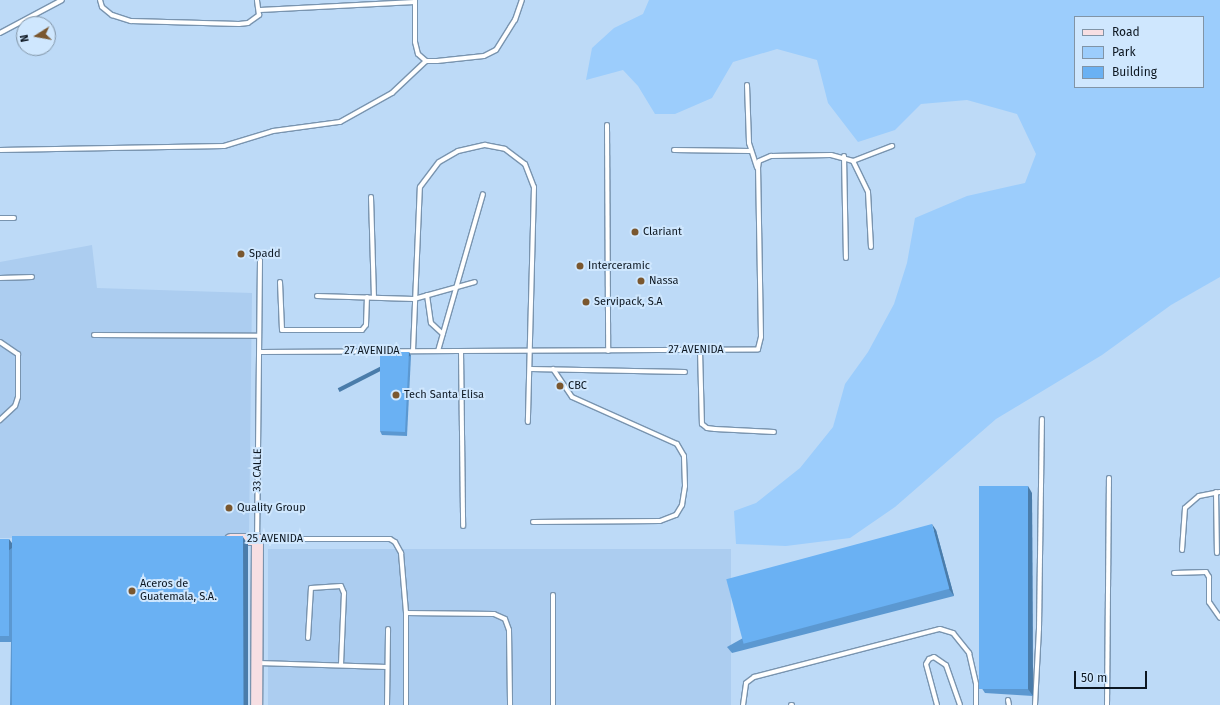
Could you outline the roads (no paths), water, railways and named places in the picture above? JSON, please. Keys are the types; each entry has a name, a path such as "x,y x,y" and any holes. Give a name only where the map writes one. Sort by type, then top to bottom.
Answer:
{"street":[{"name":"25 AVENIDA","path":"218,539 257,539"},
{"name":"33 CALLE","path":"256,705 257,539"}],"lane":[{"path":"0,33 62,0"},
{"path":"100,0 102,7 112,15 131,21 239,24 255,20 260,10 257,0"},
{"path":"0,150 224,146 273,131 340,122 392,93 426,61 484,56 496,50 515,20 522,0"},
{"path":"260,10 415,1 415,42 418,54 426,61"},
{"path":"747,85 750,150 758,168"},
{"path":"607,125 608,351"},
{"path":"413,351 414,298 420,187 427,174 439,162 458,151 485,145 505,149 525,164 534,187 532,351 528,422"},
{"path":"853,161 892,146"},
{"path":"674,150 750,150"},
{"path":"758,168 759,161 771,156 810,154 844,156 853,161 868,192 871,247"},
{"path":"844,156 846,258"},
{"name":"27 AVENIDA","path":"260,352 754,350 760,346 758,168"},
{"path":"438,351 483,194"},
{"path":"371,197 374,297"},
{"path":"0,218 14,218"},
{"name":"33 CALLE","path":"257,539 260,260"},
{"path":"0,278 32,277"},
{"path":"280,282 282,330 362,330 366,325 367,297"},
{"path":"317,296 414,298 475,282"},
{"path":"426,295 431,323 443,334"},
{"path":"94,335 259,336"},
{"path":"0,342 18,354 18,397 15,406 0,420"},
{"path":"700,350 702,424 711,429 774,432"},
{"path":"461,351 463,526"},
{"path":"531,368 685,372"},
{"path":"533,522 660,522 676,515 682,504 686,486 684,456 677,444 572,397 553,369"},
{"path":"1035,705 1039,629 1042,419"},
{"path":"1107,705 1109,478"},
{"path":"1182,550 1185,508 1199,496 1218,492 1217,553"},
{"name":"25 AVENIDA","path":"257,539 390,540 398,545 404,575 406,613 406,705"},
{"path":"1174,573 1206,572 1209,577 1209,602 1220,618"},
{"path":"308,638 310,588 340,586 344,593 341,665"},
{"path":"553,595 553,705"},
{"path":"406,613 494,614 505,619 509,630 510,705"},
{"path":"387,705 388,629"},
{"path":"743,705 746,683 754,677 940,629 953,632 969,653 976,684 976,705"},
{"path":"938,705 926,664 929,659 934,657 940,658 946,665 960,705"},
{"path":"256,663 387,667"}],"place":[{"name":"Clariant","path":"635,232"},
{"name":"Spadd","path":"241,254"},
{"name":"Interceramic","path":"580,266"},
{"name":"Nassa","path":"641,281"},
{"name":"Servipack, S.A","path":"586,302"},
{"name":"CBC","path":"560,386"},
{"name":"Tech Santa Elisa","path":"396,395"},
{"name":"Quality Group","path":"229,508"},
{"name":"Aceros de Guatemala, S.A.","path":"132,591"}]}
